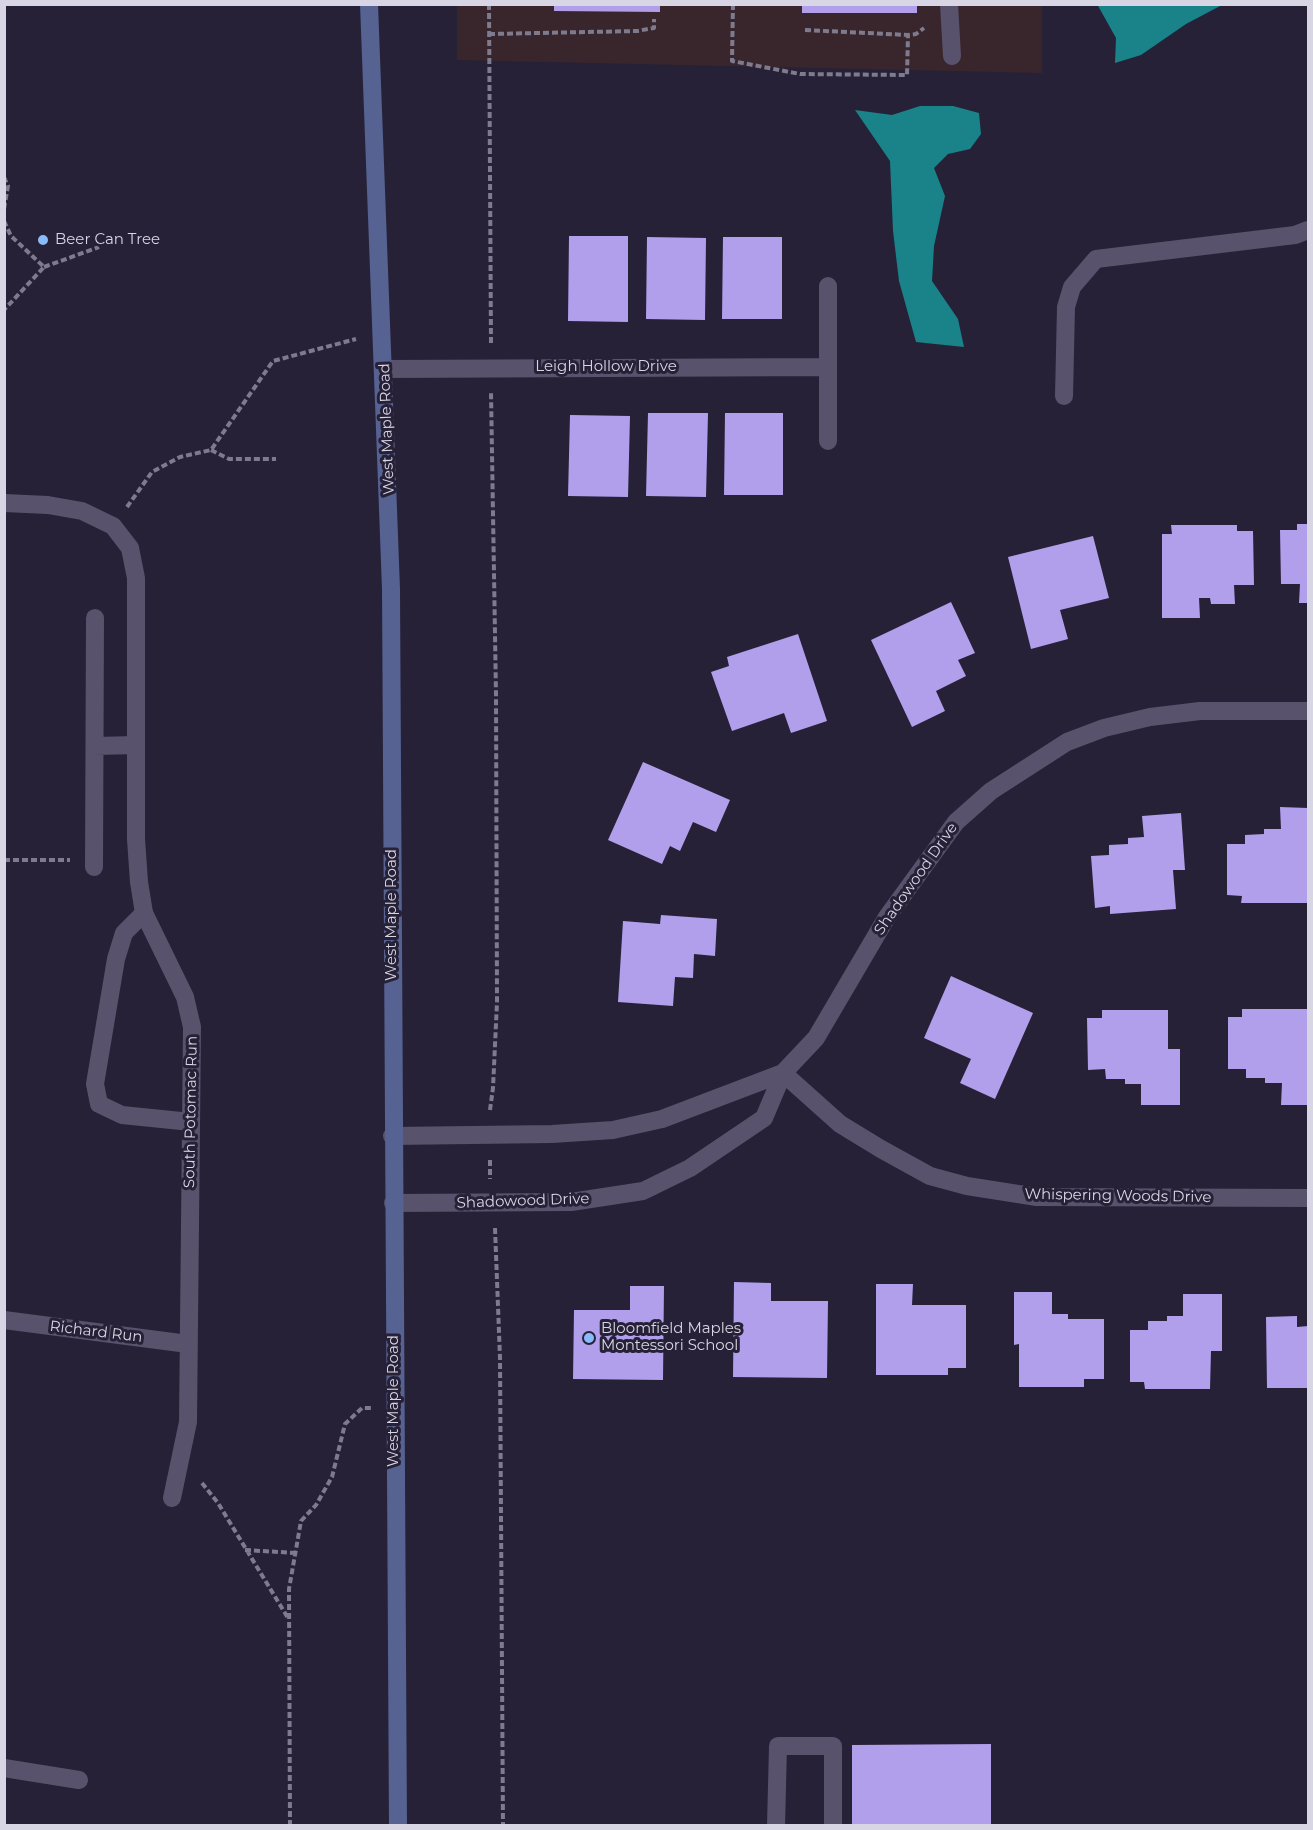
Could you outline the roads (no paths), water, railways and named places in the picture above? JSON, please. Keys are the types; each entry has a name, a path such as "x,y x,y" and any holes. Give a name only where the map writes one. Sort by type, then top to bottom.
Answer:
{"main road":[{"name":"West Maple Road","path":"369,4 384,333 391,589 392,1136 398,1826"}],"street":[{"path":"950,4 952,56"},
{"path":"1064,396 1066,307 1072,287 1096,259 1272,238 1308,230"},
{"path":"828,286 828,441"},
{"name":"Leigh Hollow Drive","path":"385,369 828,367"},
{"name":"South Potomac Run","path":"4,503 48,505 82,511 113,526 130,548 136,578 136,839 144,913 185,997 192,1028 188,1422 172,1498"},
{"path":"94,867 95,618"},
{"name":"Shadowood Drive","path":"393,1203 571,1203 643,1191 690,1168 764,1118 783,1073 816,1038 887,917 956,822 992,791 1067,742 1104,728 1150,717 1200,711 1308,711"},
{"path":"95,746 136,745"},
{"path":"144,913 124,933 116,959 95,1084 99,1104 122,1115 191,1122"},
{"name":"Shadowood Drive","path":"392,1136 552,1134 613,1130 662,1119 783,1073"},
{"name":"Whispering Woods Drive","path":"783,1073 840,1124 930,1176 967,1186 1037,1197 1308,1198"},
{"name":"Richard Run","path":"4,1320 188,1344"},
{"path":"776,1826 778,1746 833,1746 833,1826"},
{"path":"4,1767 78,1780"}],"place":[{"name":"Beer Can Tree","path":"43,240"},
{"name":"Bloomfield Maples Montessori School","path":"589,1338"}]}
